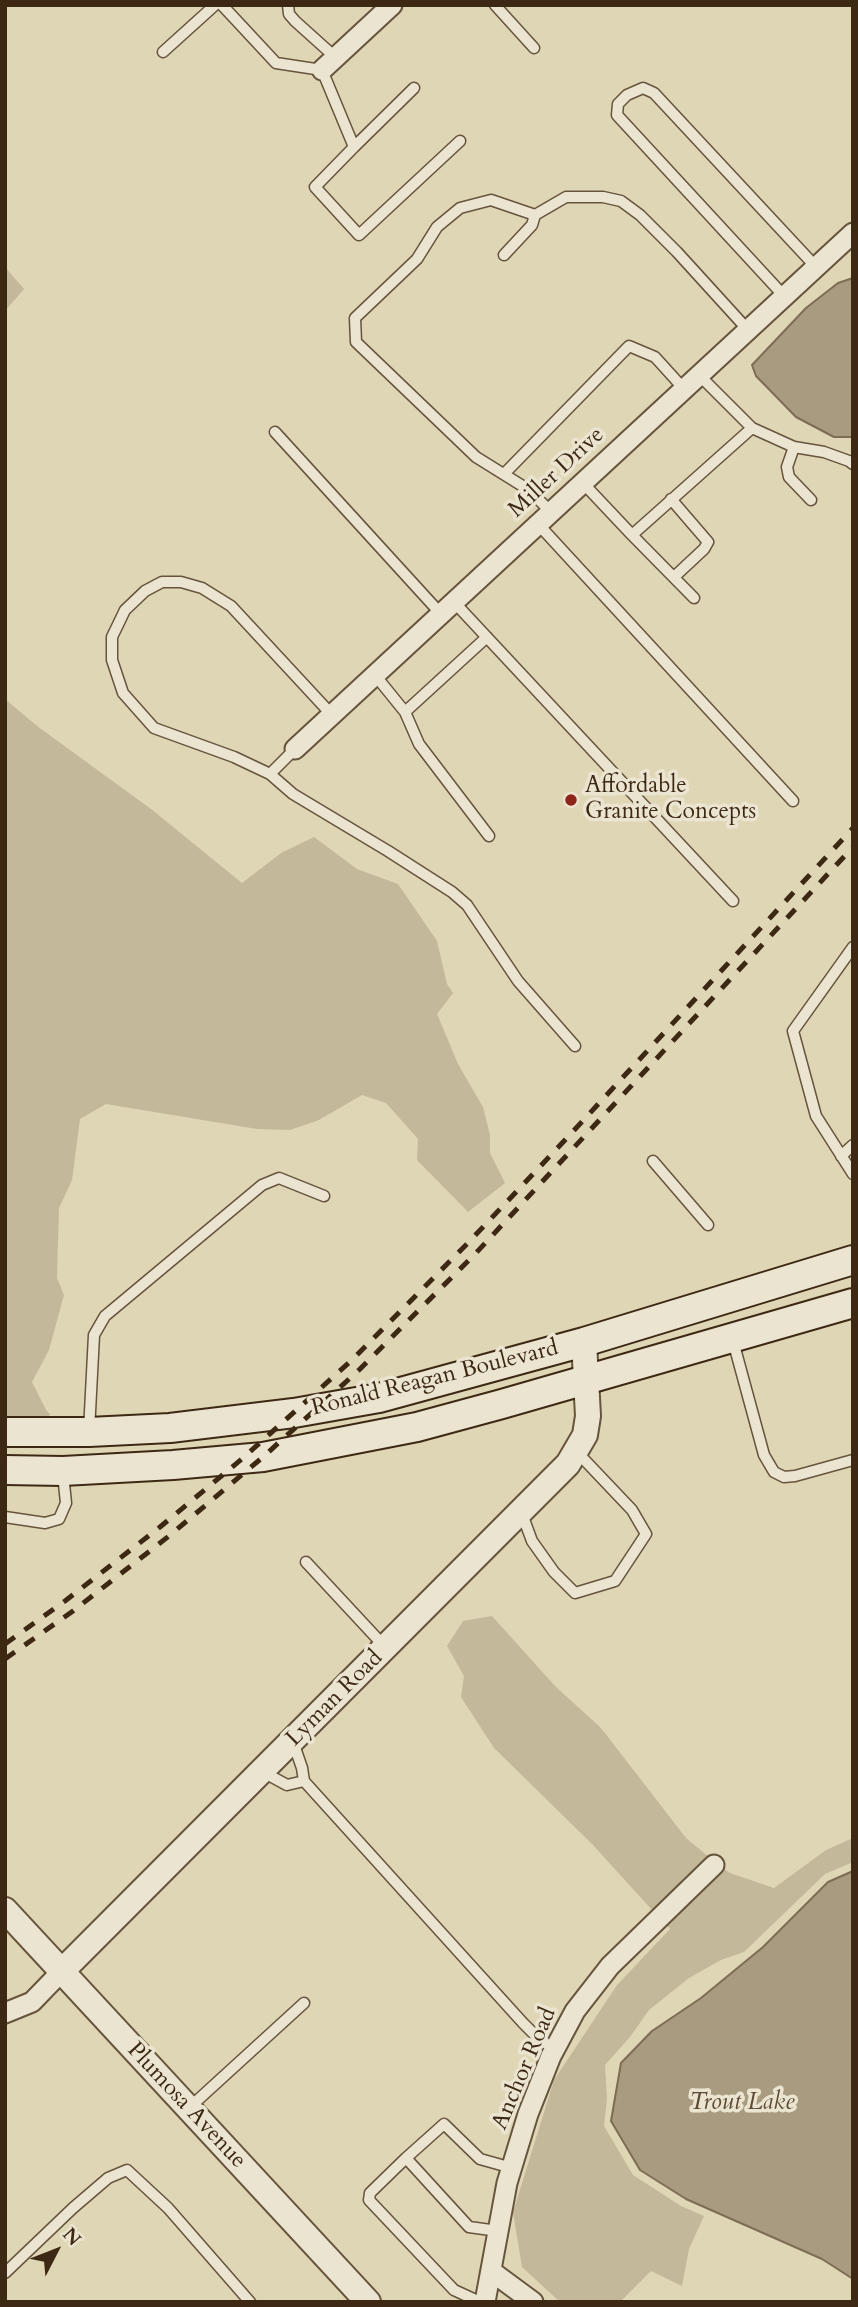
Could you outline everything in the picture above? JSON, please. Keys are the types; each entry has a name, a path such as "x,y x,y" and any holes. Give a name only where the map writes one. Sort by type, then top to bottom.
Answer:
{"main road":[{"name":"Ronald Reagan Boulevard","path":"5,1432 170,1428 294,1413 379,1398 584,1342 853,1260"},
{"name":"Ronald Reagan Boulevard","path":"5,1470 63,1471 263,1457 417,1427 853,1303"}],"street":[{"path":"328,64 392,5"},
{"name":"Miller Drive","path":"296,749 853,233"},
{"name":"Lyman Road","path":"5,2013 32,2002 568,1464 585,1435 588,1416 584,1342"},
{"name":"Anchor Road","path":"485,2302 512,2168 528,2115 555,2049 575,2011 610,1966 714,1866"},
{"name":"Plumosa Avenue","path":"5,1910 368,2302"},
{"path":"491,2271 533,2302"}],"lane":[{"path":"163,52 215,5"},
{"path":"222,5 276,63 328,64"},
{"path":"288,5 289,14 328,64 354,147"},
{"path":"495,5 534,48"},
{"path":"784,296 617,115 618,104 627,95 643,88 654,93 816,267"},
{"path":"414,89 315,187 359,235 460,141"},
{"path":"504,255 531,225 535,215 566,197 603,197 621,201 640,215 668,243 748,330"},
{"path":"535,215 491,200 460,208 437,227 417,259 355,318 356,342 476,457 529,490 544,518 793,801"},
{"path":"504,474 629,346 654,357 684,389"},
{"path":"699,375 752,428 794,447 824,452 853,464"},
{"path":"632,535 752,428"},
{"path":"275,432 447,608 487,637 733,901"},
{"path":"794,447 786,467 789,477 810,500"},
{"path":"583,483 694,598"},
{"path":"671,499 708,542 674,578"},
{"path":"332,715 231,606 202,588 181,582 162,582 142,594 125,610 112,637 112,660 123,693 154,729 233,757 270,774 293,793 452,892 467,905 518,981 575,1046"},
{"path":"405,712 487,637"},
{"path":"375,675 405,712 419,744 489,836"},
{"path":"270,774 296,749"},
{"path":"853,947 793,1031 817,1116 853,1174"},
{"path":"841,1156 853,1145"},
{"path":"653,1161 708,1225"},
{"path":"89,1432 94,1335 105,1316 262,1185 279,1178 324,1196"},
{"path":"732,1337 764,1455 774,1472 795,1476 853,1460"},
{"path":"520,1511 532,1541 554,1572 575,1593 614,1581 646,1534 632,1510 576,1450"},
{"path":"5,1517 45,1523 59,1519 66,1503 63,1471"},
{"path":"306,1562 386,1647"},
{"path":"293,1741 304,1781 523,2024 555,2049"},
{"path":"263,1771 287,1785 304,1781"},
{"path":"188,2109 304,2003"},
{"path":"480,2302 454,2290 369,2200 370,2193 444,2124 480,2159 512,2168"},
{"path":"406,2158 469,2227 499,2231"},
{"path":"5,2273 108,2178 127,2170 167,2208 250,2302"}],"shaded area":[{"path":"5,267 24,289 5,311"},
{"path":"5,699 37,726 151,809 242,883 281,853 314,837 357,869 398,884 437,941 447,984 453,993 437,1014 458,1064 483,1107 490,1135 490,1153 505,1183 468,1212 417,1160 418,1139 386,1103 362,1095 319,1120 290,1130 257,1129 106,1104 80,1119 72,1180 59,1208 57,1278 64,1295 49,1350 32,1382 50,1414 47,1422 5,1423"},
{"path":"492,1616 555,1686 601,1728 686,1838 709,1857 653,1911 592,1844 494,1748 461,1697 464,1676 447,1646 463,1621"},
{"path":"853,1838 853,1862 825,1874 744,1952 721,1960 689,1978 649,2010 605,2065 607,2098 604,2126 633,2175 681,2206 704,2216 689,2249 682,2286 651,2271 620,2302 560,2302 522,2267 513,2212 554,2080 617,1985 670,1929 666,1924 724,1869 774,1888 826,1850"}],"water":[{"path":"853,278 853,437 834,437 796,417 756,376 752,365 806,308 838,283"},
{"name":"Trout Lake","path":"853,1871 853,2279 822,2259 686,2199 640,2170 611,2121 621,2063 652,2031 701,1998 763,1947 828,1882"}],"railway":[{"path":"5,1644 160,1527 243,1458 352,1360 566,1139 853,828"},
{"path":"5,1659 73,1611 169,1536 263,1457 359,1370 476,1253 853,847"}],"place":[{"name":"Affordable Granite Concepts","path":"571,800"}]}
